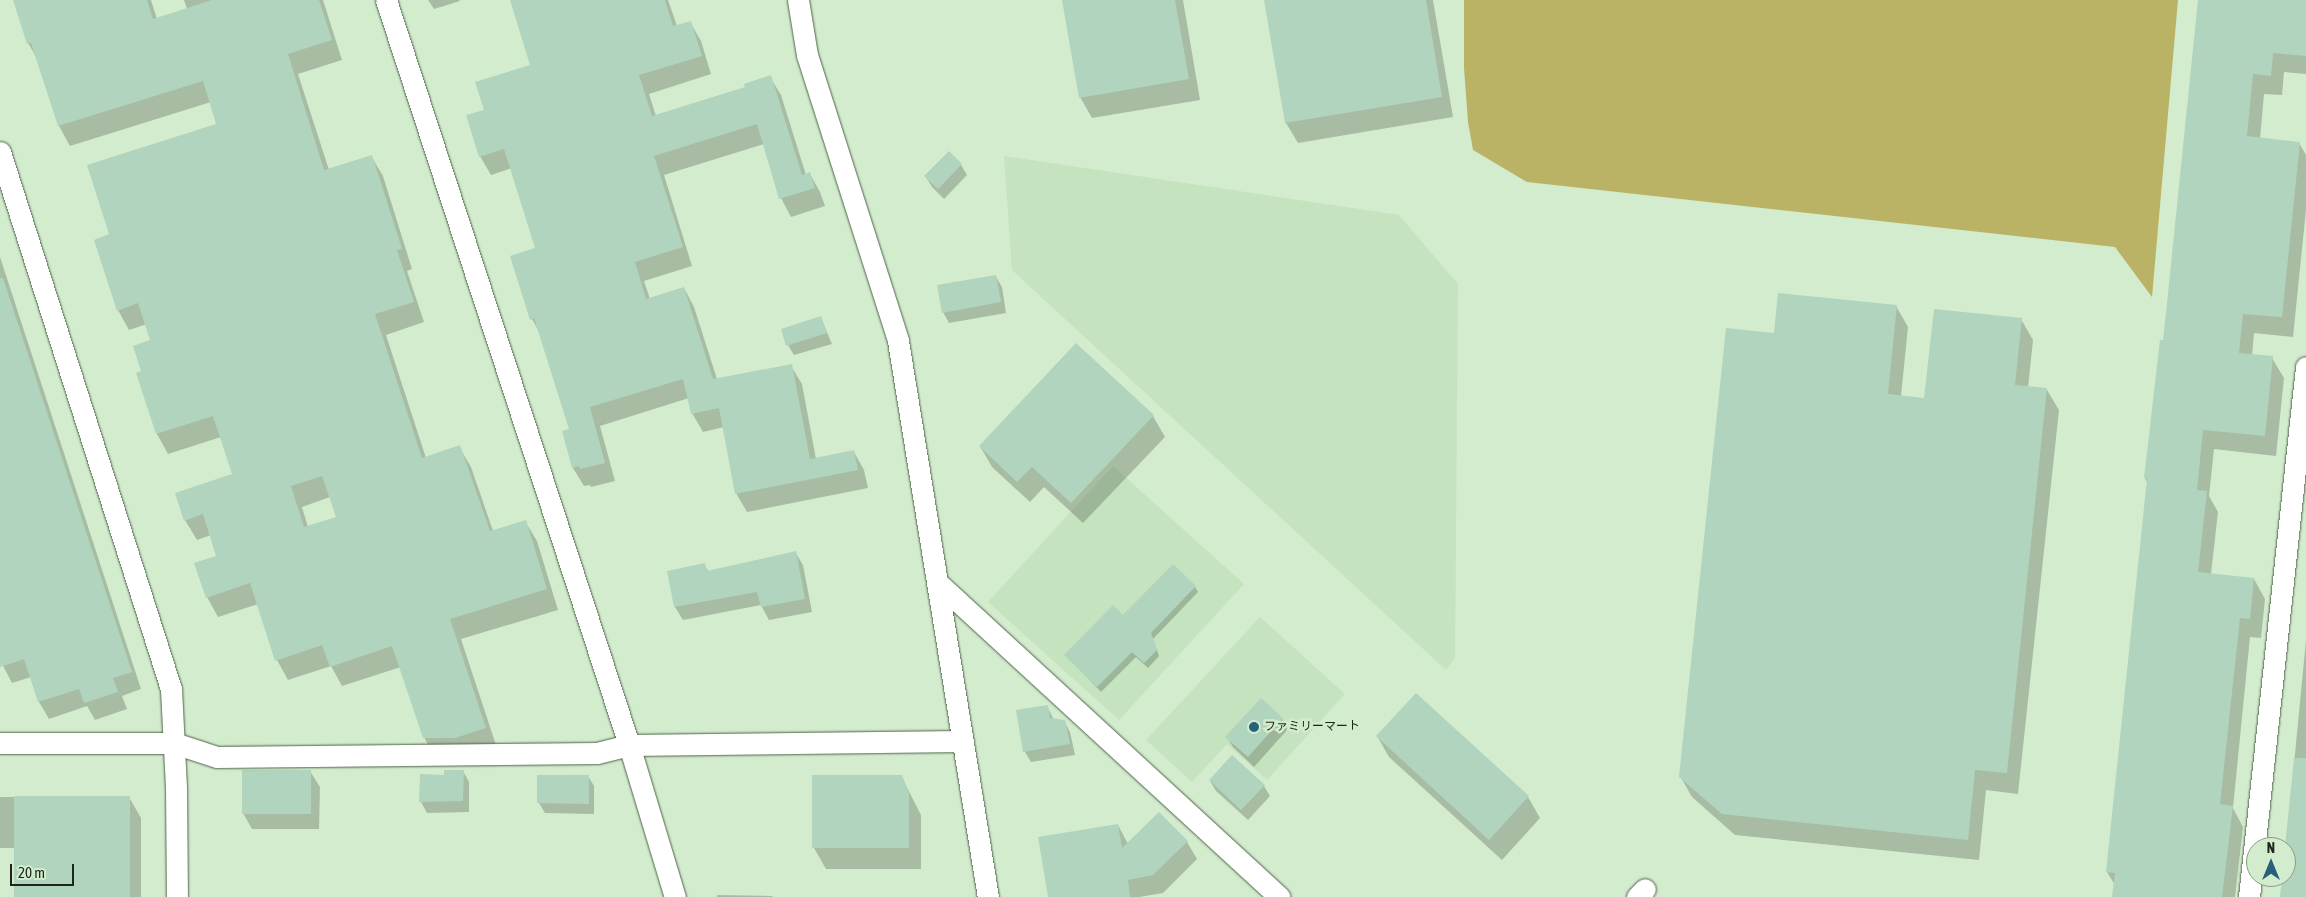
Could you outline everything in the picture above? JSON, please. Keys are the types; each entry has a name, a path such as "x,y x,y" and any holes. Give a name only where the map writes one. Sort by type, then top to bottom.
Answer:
{"street":[{"path":"386,0 628,745 675,897"},
{"path":"798,0 807,55 898,341 988,897"},
{"path":"0,152 171,689 177,897"},
{"path":"2249,897 2306,367"},
{"path":"938,583 1279,897"},
{"path":"0,743 174,743 217,757 597,753 628,745 962,741"}],"shaded area":[{"path":"1464,0 2178,0 2152,297 2115,247 1527,182 1473,150 1468,122 1464,68"},
{"path":"1004,156 1399,215 1458,284 1455,658 1446,670 1012,270"},
{"path":"1113,466 1244,584 1119,720 988,602"},
{"path":"1260,617 1345,694 1267,780 1227,744 1192,782 1146,740"}],"building":[{"path":"13,0 147,0 153,19 212,0 319,0 332,40 288,54 324,170 372,155 402,249 397,250 414,302 375,314 422,458 460,445 490,531 526,520 547,589 450,619 486,728 455,738 423,738 392,646 330,667 322,645 275,661 250,583 206,598 194,563 216,556 203,514 184,521 175,493 232,474 213,416 156,434 136,373 141,371 133,346 150,340 138,303 117,311 94,240 109,234 87,165 216,124 203,81 58,126 31,43 27,44","holes":["322,476 336,517 304,527 291,486"]},
{"path":"510,0 665,0 673,26 691,21 702,56 639,75 652,116 745,87 744,84 771,75 802,175 810,172 815,188 779,199 757,124 654,156 683,247 635,262 646,299 684,287 713,379 792,364 810,459 854,450 858,470 735,494 719,408 691,414 683,379 590,407 605,463 580,469 579,466 572,468 562,431 569,429 534,318 530,320 510,256 535,248 504,149 479,157 466,115 484,110 475,82 530,65"},
{"path":"1062,0 1175,0 1189,79 1079,98"},
{"path":"1264,0 1426,0 1442,97 1285,123"},
{"path":"2198,0 2306,0 2306,56 2273,53 2271,76 2253,74 2247,136 2300,142 2282,317 2243,314 2239,353 2273,356 2265,436 2203,430 2197,490 2207,491 2198,572 2254,578 2250,619 2240,618 2220,804 2233,806 2222,897 2112,897 2115,873 2106,872 2147,479 2144,478 2160,340 2163,340"},
{"path":"949,151 962,164 938,189 924,176"},
{"path":"996,275 1001,302 942,313 937,285"},
{"path":"0,278 3,278 132,672 113,678 118,692 84,703 79,689 38,702 24,659 0,667"},
{"path":"1778,293 1897,305 1888,394 1924,398 1934,309 2022,318 2015,385 2047,388 2007,773 1975,770 1968,840 1722,814 1679,777 1726,328 1774,333"},
{"path":"821,316 827,333 786,346 781,329"},
{"path":"1076,343 1154,415 1071,503 1032,467 1017,482 979,446"},
{"path":"796,551 805,599 761,607 757,592 674,607 667,571 705,563 707,571"},
{"path":"1173,564 1196,586 1151,633 1157,650 1144,663 1132,652 1097,687 1064,655 1113,605 1123,615"},
{"path":"1416,693 1529,796 1489,840 1376,736"},
{"name":"ファミリーマート","path":"1261,698 1283,718 1248,757 1225,737"},
{"path":"1048,705 1050,718 1065,720 1070,744 1023,752 1016,710"},
{"path":"1232,755 1265,785 1241,810 1209,780"},
{"path":"2294,758 2306,758 2306,897 2280,897 2281,887 2296,887 2296,837 2286,837"},
{"path":"242,770 311,770 311,814 242,814"},
{"path":"444,770 464,770 463,801 419,802 420,774 444,775"},
{"path":"537,775 589,775 589,804 537,803"},
{"path":"812,775 902,775 909,793 909,848 812,848"},
{"path":"14,796 130,796 130,897 14,897"},
{"path":"1159,812 1188,841 1153,875 1128,880 1130,897 1048,897 1038,837 1118,824 1122,848"}],"place":[{"name":"ファミリーマート","path":"1254,727"}]}
